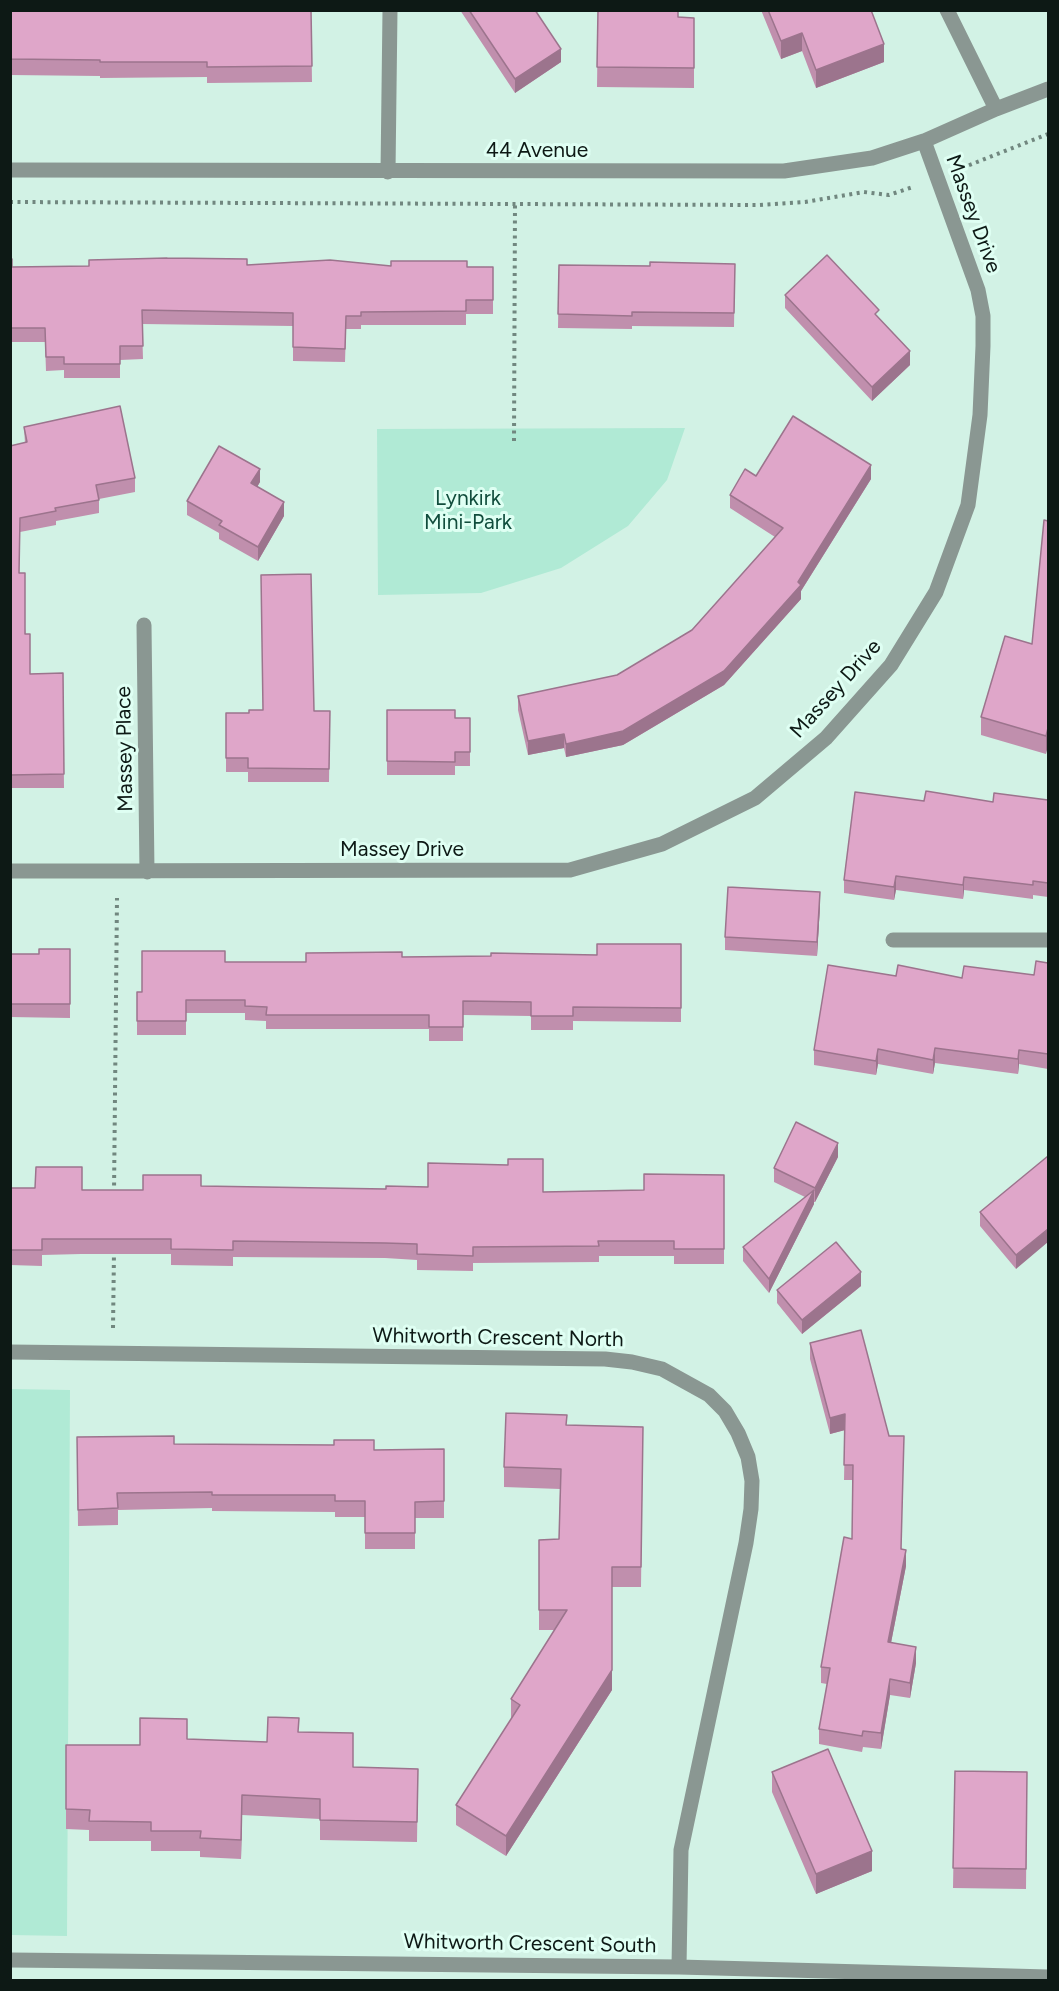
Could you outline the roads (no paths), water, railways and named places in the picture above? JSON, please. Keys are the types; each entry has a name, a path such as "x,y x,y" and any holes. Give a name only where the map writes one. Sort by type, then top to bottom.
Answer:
{"street":[{"path":"388,172 390,10"},
{"path":"947,10 996,109"},
{"name":"44 Avenue","path":"10,170 784,171 872,158 924,141 1048,89"},
{"name":"Massey Drive","path":"10,872 570,870 662,844 755,798 826,738 891,665 936,592 968,505 980,415 982,316 978,290 924,141"},
{"name":"Massey Place","path":"144,625 147,872"},
{"path":"893,940 1048,940"},
{"name":"Whitworth Crescent North","path":"10,1352 605,1359 662,1369 709,1395 725,1412 738,1433 748,1457 752,1481 751,1509 746,1543 681,1850 679,1967"},
{"name":"Whitworth Crescent South","path":"10,1960 679,1967 1048,1977"}],"park label":[{"name":"Lynkirk Mini-Park","path":"468,511"}]}
